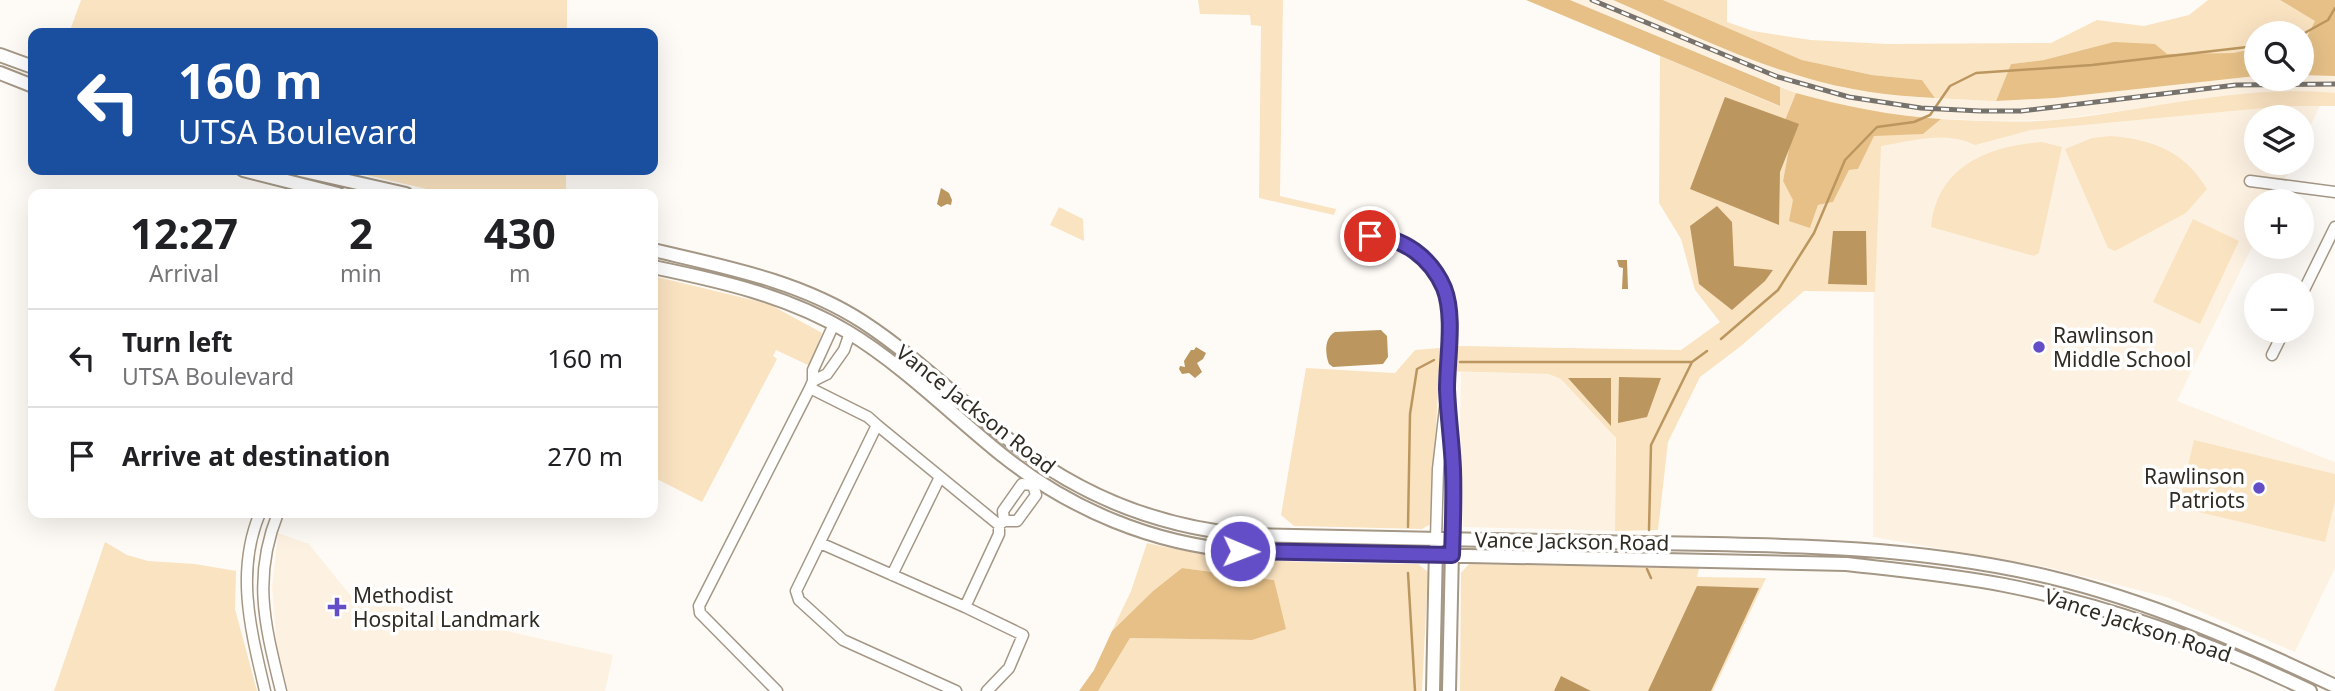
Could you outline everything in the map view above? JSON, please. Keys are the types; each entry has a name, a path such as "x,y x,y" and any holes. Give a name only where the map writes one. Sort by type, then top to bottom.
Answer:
{"main road":[{"path":"0,55 28,65"},
{"path":"0,73 28,84"},
{"path":"263,175 318,189"},
{"path":"322,175 382,189"},
{"name":"Vance Jackson Road","path":"658,251 769,278 840,308 890,341 1033,457 1096,495 1145,517 1211,532 1247,536 1847,547 1967,561 2081,585 2177,616 2335,686"},
{"name":"Vance Jackson Road","path":"658,268 758,292 834,324 883,355 1034,483 1100,516 1140,532 1210,548 1846,564 1964,578 2087,605 2208,645 2310,691"},
{"path":"1433,691 1436,539"},
{"path":"1449,691 1453,539"},
{"path":"2292,682 2298,669"}],"street":[{"path":"2250,181 2335,192"},
{"path":"2312,273 2335,227"},
{"path":"1361,240 1370,236 1384,236 1415,250 1431,264 1445,290 1449,313 1447,391 1438,469 1436,539"},
{"path":"777,691 700,613 699,606 756,489 812,384 813,370 834,324"},
{"path":"812,384 825,377 834,365 844,350 850,333"},
{"path":"2272,355 2278,343"},
{"path":"820,357 834,365"},
{"path":"812,384 868,417 940,477 1002,523 1017,521 1036,495 1034,483 1022,484 1003,511 1002,523 999,534 965,607"},
{"path":"1447,391 1453,469 1453,539"},
{"path":"877,425 796,591 799,600 843,640 956,691"},
{"path":"892,575 940,477"},
{"path":"1009,504 1023,513"},
{"path":"258,518 248,552 246,596 265,691"},
{"path":"276,518 265,554 262,595 281,691"},
{"path":"820,543 1023,635 1009,668 987,691"},
{"path":"248,552 265,554"}],"shaded area":[{"path":"81,0 567,0 567,28 71,28"},
{"path":"1198,0 1283,0 1280,196 1336,209 1334,215 1259,198 1261,26 1251,25 1250,15 1200,14"},
{"path":"1526,0 1570,0 1780,87 1780,106"},
{"path":"1570,0 1613,0 1710,42 1801,77 1846,88 1913,97 1991,101 2055,98 2244,77 2244,91 2314,91 2314,75 2335,76 2335,93 2254,93 2053,120 1991,121 1909,117 1841,106 1796,93"},
{"path":"1613,0 1663,0 1802,60 1872,75 1922,80 1935,98 1868,92 1803,77 1731,51"},
{"path":"1663,0 1727,0 1727,22 1753,31 1811,40 1887,44 2051,43 2097,20 2144,26 2189,15 2208,0 2280,0 2316,21 2314,25 2314,21 2244,21 2244,51 2233,53 2044,60 2011,64 1996,101 1935,98 1922,80 1872,75 1802,60"},
{"path":"2280,0 2335,0 2335,76 2314,75 2315,21"},
{"path":"2114,42 2155,44 2167,54 2244,51 2244,77 2055,98 1996,101 2011,64 2044,60"},
{"path":"1660,56 1779,106 1780,87 1796,93 1783,125 1792,132 1783,181 1810,228 1818,205 1833,202 1849,170 1858,169 1874,135 1923,134 1941,119 2011,122 2054,120 2229,95 2299,91 2335,93 2335,106 2244,105 2244,110 2031,130 1975,145 1940,137 1881,146 1875,292 1804,291 1741,346 1700,377 1668,442 1658,530 1615,531 1616,438 1561,379 1549,374 1439,371 1431,524 1422,529 1294,526 1281,515 1306,368 1395,373 1415,350 1462,346 1681,350 1720,322 1695,290 1681,239 1659,203"},
{"path":"1796,93 1868,110 1941,119 1923,134 1874,136 1858,169 1849,170 1833,202 1818,205 1810,228 1789,221 1793,200 1783,181 1792,132 1783,125"},
{"path":"1725,97 1799,124 1780,172 1779,225 1690,189"},
{"name":"Rawlinson Middle School","path":"2314,106 2320,106 2314,118"},
{"name":"Rawlinson Middle School","path":"2244,110 2244,175 2287,175 2280,189 2244,189 2244,259 2246,259 2177,401 2335,462 2335,568 2295,652 2166,597 2046,567 1873,537 1874,135 2031,130"},
{"path":"2111,136 2141,141 2166,150 2188,165 2207,189 2186,213 2115,251 2108,248 2065,149 2092,138"},
{"path":"2042,142 2062,147 2039,253 2034,256 1931,227 1935,206 1943,189 1968,163 2003,148"},
{"path":"366,175 566,175 566,189 427,189"},
{"path":"941,188 949,193 951,205 941,207 937,204"},
{"path":"1717,206 1732,222 1734,266 1773,270 1765,281 1732,310 1699,284 1690,226"},
{"path":"1059,207 1083,219 1084,241 1050,225"},
{"path":"2193,219 2239,241 2200,324 2153,302"},
{"path":"1833,231 1866,231 1867,285 1828,284"},
{"path":"1617,260 1627,260 1628,289 1622,289 1623,268 1619,267"},
{"path":"658,277 769,304 822,333 810,366 776,350 773,356 777,359 702,502 658,480"},
{"path":"1381,330 1387,336 1388,357 1383,364 1333,367 1329,364 1326,346 1335,332"},
{"path":"1196,347 1206,353 1197,363 1202,372 1195,378 1189,373 1182,374 1179,369 1180,366 1185,367 1184,361"},
{"path":"1461,372 1616,375 1615,531 1463,527"},
{"path":"1619,377 1661,378 1647,417 1618,423"},
{"path":"1568,378 1611,378 1611,426"},
{"name":"Rawlinson Patriots","path":"2194,440 2335,474 2335,502 2325,542 2178,507"},
{"name":"Methodist Hospital Landmark","path":"278,533 309,544 351,596 613,655 605,691 288,691 277,650 272,588"},
{"path":"105,542 127,555 148,561 195,564 236,571 235,609 257,691 54,691"},
{"path":"1147,543 1248,559 1418,564 1428,572 1422,691 1098,691 1130,638 1252,640 1274,580 1182,568 1153,591 1112,631 1131,591"},
{"path":"1469,564 1699,568 1697,577 1766,578 1713,691 1460,691 1461,573"},
{"path":"1182,568 1274,580 1286,629 1252,640 1130,638 1098,691 1079,691 1094,670 1112,631 1153,591"},
{"path":"1697,586 1759,588 1711,691 1648,691"},
{"path":"1561,676 1591,691 1554,691"}],"waterway":[{"path":"2314,28 2328,20 2335,8"},
{"path":"1721,339 1778,290 1814,233 1845,160 1877,127 1914,122 1930,115 1950,86 1976,73 2092,65 2244,47"},
{"path":"1649,530 1651,445 1692,362 1707,351"},
{"path":"1408,527 1410,414 1417,369 1434,360"},
{"path":"1460,362 1692,362"},
{"path":"1647,569 1651,578"},
{"path":"1408,573 1415,691"}],"railway":[{"path":"1592,0 1778,77 1849,97 1921,108 2021,111 2236,85 2335,84"}],"place":[{"name":"Rawlinson Middle School","path":"2039,347"},
{"name":"Rawlinson Patriots","path":"2259,488"},
{"name":"Methodist Hospital Landmark","path":"337,607"}],"route":[{"path":"1240,551 1452,555 1453,469 1447,391 1449,313 1445,290 1431,264 1415,250 1384,236 1370,236"}]}
